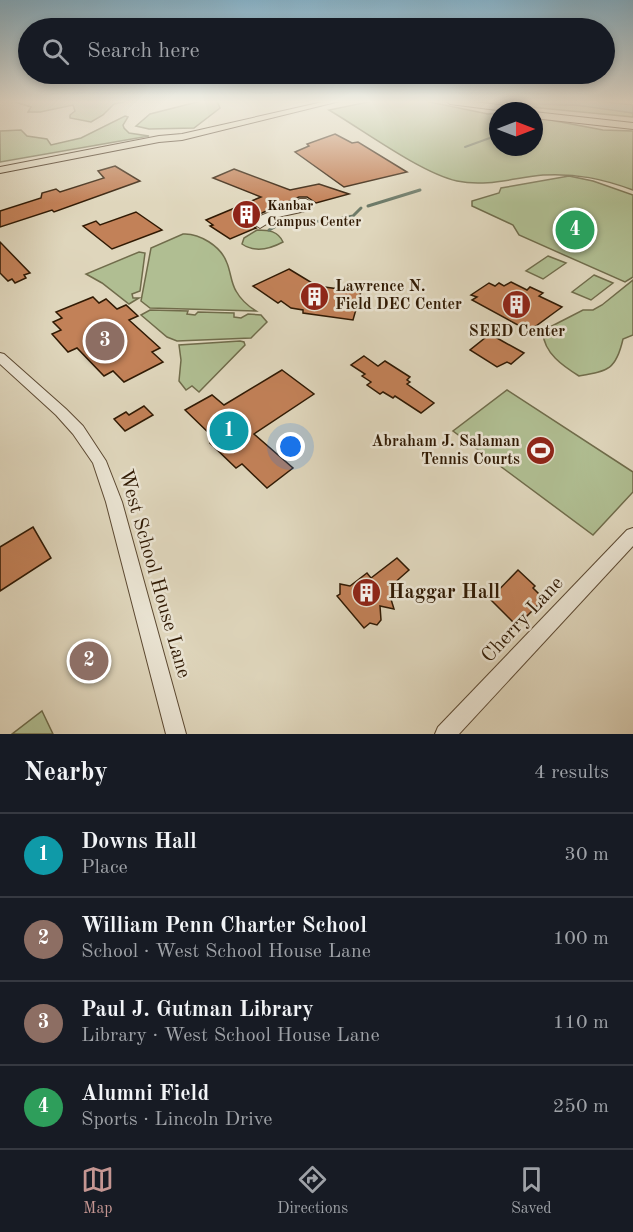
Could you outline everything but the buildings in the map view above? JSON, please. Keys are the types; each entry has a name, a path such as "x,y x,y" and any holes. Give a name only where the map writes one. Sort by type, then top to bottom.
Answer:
{"main road":[{"path":"0,176 163,144 190,135"},
{"path":"0,170 159,139 178,138"}],"street":[{"path":"303,201 309,206 275,215 260,225 253,221 299,202 303,201"},
{"name":"West School House Lane","path":"0,357 61,411 87,441 99,461 117,513 176,734"},
{"name":"Cherry Lane","path":"445,734 633,535"}],"shaded area":[{"path":"0,135 26,135 47,139 51,145 86,135 149,136 0,162"},
{"path":"369,135 489,135 489,156 543,156 543,135 633,135 633,190 600,180 567,175 543,175 468,183 443,176 410,160"},
{"path":"569,176 593,181 633,195 633,277 625,282 519,235 513,225 472,206 472,201 499,193 501,188"},
{"path":"257,230 273,232 279,235 283,242 262,249 242,244 244,238"},
{"path":"183,234 202,238 220,251 227,263 236,291 256,311 150,308 141,301 151,248"},
{"path":"139,252 145,253 140,291 132,294 133,298 139,298 129,304 86,274"},
{"path":"548,256 566,263 543,279 526,271"},
{"path":"594,275 613,283 591,300 572,292"},
{"path":"633,280 633,335 623,339 614,363 604,370 579,376 555,358 547,347 543,333 583,310 593,310 602,305"},
{"path":"150,310 188,311 187,314 195,315 198,312 234,313 234,317 241,318 248,314 261,315 267,322 251,338 177,341 167,337 141,315"},
{"path":"240,341 245,345 199,392 192,386 186,390 179,381 181,360 179,345"},
{"name":"Abraham J. Salaman Tennis Courts","path":"507,390 633,472 633,492 593,535 453,431"},
{"path":"42,711 53,734 12,734"}],"waterway":[{"path":"465,147 489,138"},
{"path":"368,206 420,190"},
{"path":"329,221 353,216 361,208"},
{"path":"269,230 280,224 322,221"}],"place":[{"name":"Kanbar Campus Center","path":"246,214"},
{"name":"Alumni Field","path":"575,230"},
{"name":"Lawrence N. Field DEC Center","path":"314,296"},
{"name":"SEED Center","path":"517,304"},
{"name":"Paul J. Gutman Library","path":"105,341"},
{"name":"Downs Hall","path":"229,431"},
{"name":"Abraham J. Salaman Tennis Courts","path":"541,451"},
{"name":"Haggar Hall","path":"367,593"},
{"name":"William Penn Charter School","path":"89,661"}]}
